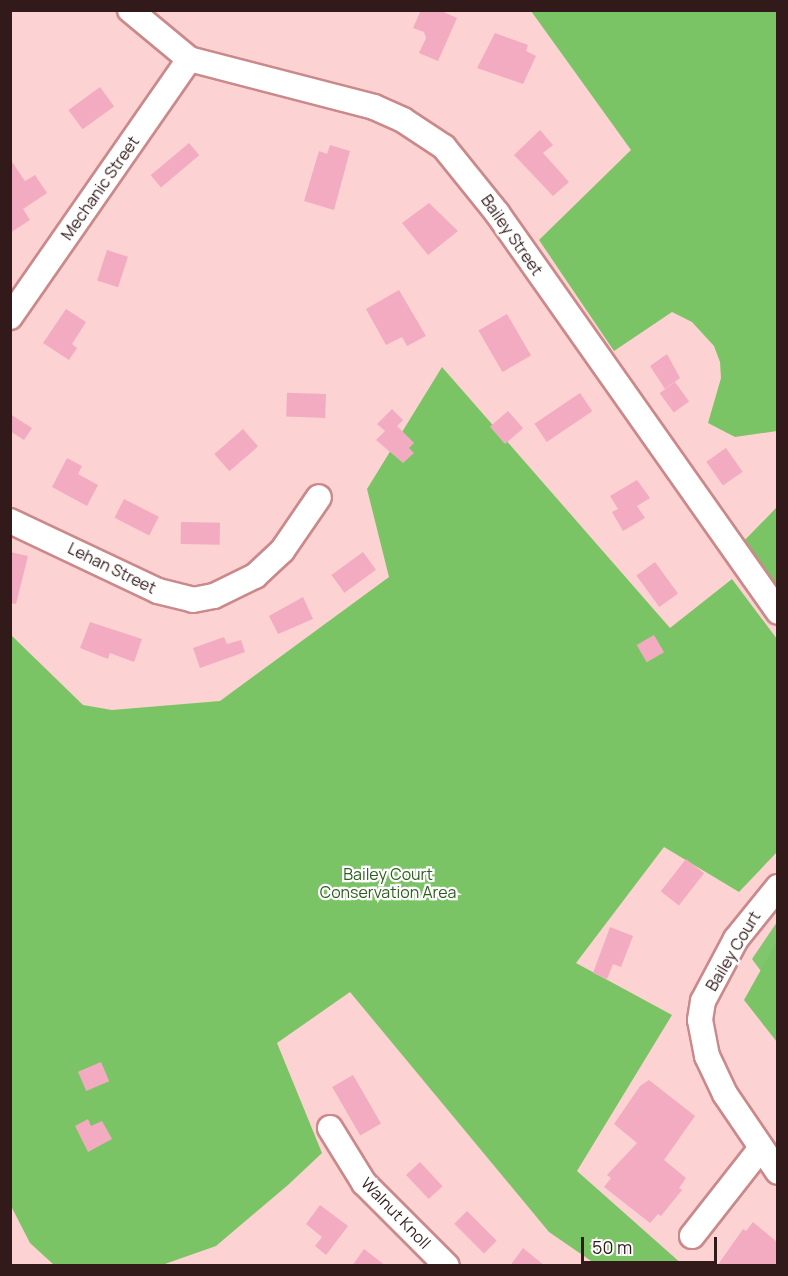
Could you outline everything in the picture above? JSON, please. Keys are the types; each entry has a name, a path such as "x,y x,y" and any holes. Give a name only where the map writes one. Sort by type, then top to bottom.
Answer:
{"street":[{"name":"Bailey Street","path":"130,10 189,59 374,107 403,120 444,147 497,213 777,612"},
{"name":"Mechanic Street","path":"10,316 189,59"},
{"name":"Lehan Street","path":"10,521 158,591 193,600 214,596 255,576 282,551 319,497"},
{"name":"Bailey Court","path":"761,1148 725,1094 707,1056 700,1020 703,1001 736,939 777,887"},
{"name":"Walnut Knoll","path":"330,1128 364,1183 447,1266"},
{"path":"692,1236 761,1148 777,1172"}],"green space":[{"path":"531,11 777,11 777,431 735,437 708,423 721,378 720,362 714,346 692,322 672,312 614,351 539,240 631,150"},
{"name":"Bailey Court Conservation Area","path":"442,367 670,628 732,579 777,639 777,852 739,892 664,847 576,963 672,1015 577,1171 683,1265 597,1265 549,1232 350,992 277,1043 322,1153 288,1185 216,1246 162,1265 54,1265 30,1243 11,1206 10,634 83,705 112,710 220,701 389,577 367,489"},
{"path":"777,507 777,597 740,545"},
{"path":"777,922 777,993 752,959"},
{"path":"777,941 777,1042 744,1000"}],"building":[{"path":"421,10 439,10 457,18 438,61 419,53 426,38 424,32 413,28"},
{"path":"495,33 528,45 526,51 536,56 523,84 477,68"},
{"path":"100,87 114,106 83,129 68,110"},
{"path":"540,130 553,145 543,153 569,182 553,196 514,155"},
{"path":"189,143 199,155 161,187 151,175"},
{"path":"330,145 350,151 334,210 304,201 319,151 327,154"},
{"path":"10,159 25,181 35,175 47,193 23,209 30,220 10,233"},
{"path":"429,203 458,231 428,255 402,223"},
{"path":"107,250 128,257 118,287 97,280"},
{"path":"399,290 426,336 407,346 402,337 386,345 366,309"},
{"path":"66,309 86,322 72,344 77,348 69,360 43,343"},
{"path":"507,314 531,356 502,372 478,330"},
{"path":"667,354 680,378 665,389 650,366"},
{"path":"675,382 689,401 674,413 660,393"},
{"path":"287,393 326,394 325,418 286,417"},
{"path":"580,393 592,411 547,442 534,424"},
{"path":"392,409 403,420 397,426 414,443 409,448 414,453 403,463 376,440 385,431 377,424"},
{"path":"508,411 523,428 505,444 490,427"},
{"path":"10,414 32,428 24,440 10,431"},
{"path":"243,429 258,446 229,471 214,454"},
{"path":"726,448 743,472 723,486 706,462"},
{"path":"67,458 82,466 78,474 98,485 87,506 52,487"},
{"path":"637,480 650,498 637,506 645,518 623,531 612,512 618,509 610,496"},
{"path":"124,499 159,517 149,535 114,518"},
{"path":"181,522 220,523 220,545 181,544"},
{"path":"10,552 28,556 16,604 10,603"},
{"path":"363,552 376,570 344,593 331,575"},
{"path":"655,562 678,594 659,607 636,576"},
{"path":"303,597 313,619 278,634 269,616"},
{"path":"90,622 142,639 134,662 110,653 108,659 80,648"},
{"path":"654,635 664,652 647,662 637,645"},
{"path":"224,637 227,644 241,640 245,652 200,668 193,648"},
{"path":"686,859 704,873 679,905 661,891"},
{"path":"610,927 633,936 621,967 613,964 607,979 593,973"},
{"path":"101,1062 109,1081 86,1091 78,1072"},
{"path":"353,1075 381,1123 360,1135 332,1087"},
{"path":"649,1080 695,1116 664,1160 686,1178 679,1188 682,1190 661,1216 658,1214 650,1223 604,1187 611,1178 607,1175 637,1143 614,1124 640,1086"},
{"path":"88,1119 91,1126 102,1121 112,1139 88,1152 75,1126"},
{"path":"420,1162 443,1186 429,1199 406,1175"},
{"path":"320,1205 348,1226 326,1255 315,1246 322,1237 306,1224"},
{"path":"467,1211 497,1241 484,1253 454,1224"},
{"path":"753,1222 777,1242 777,1266 717,1266 743,1229 746,1231"},
{"path":"523,1248 545,1266 510,1266"},
{"path":"364,1249 386,1266 352,1266"}]}
